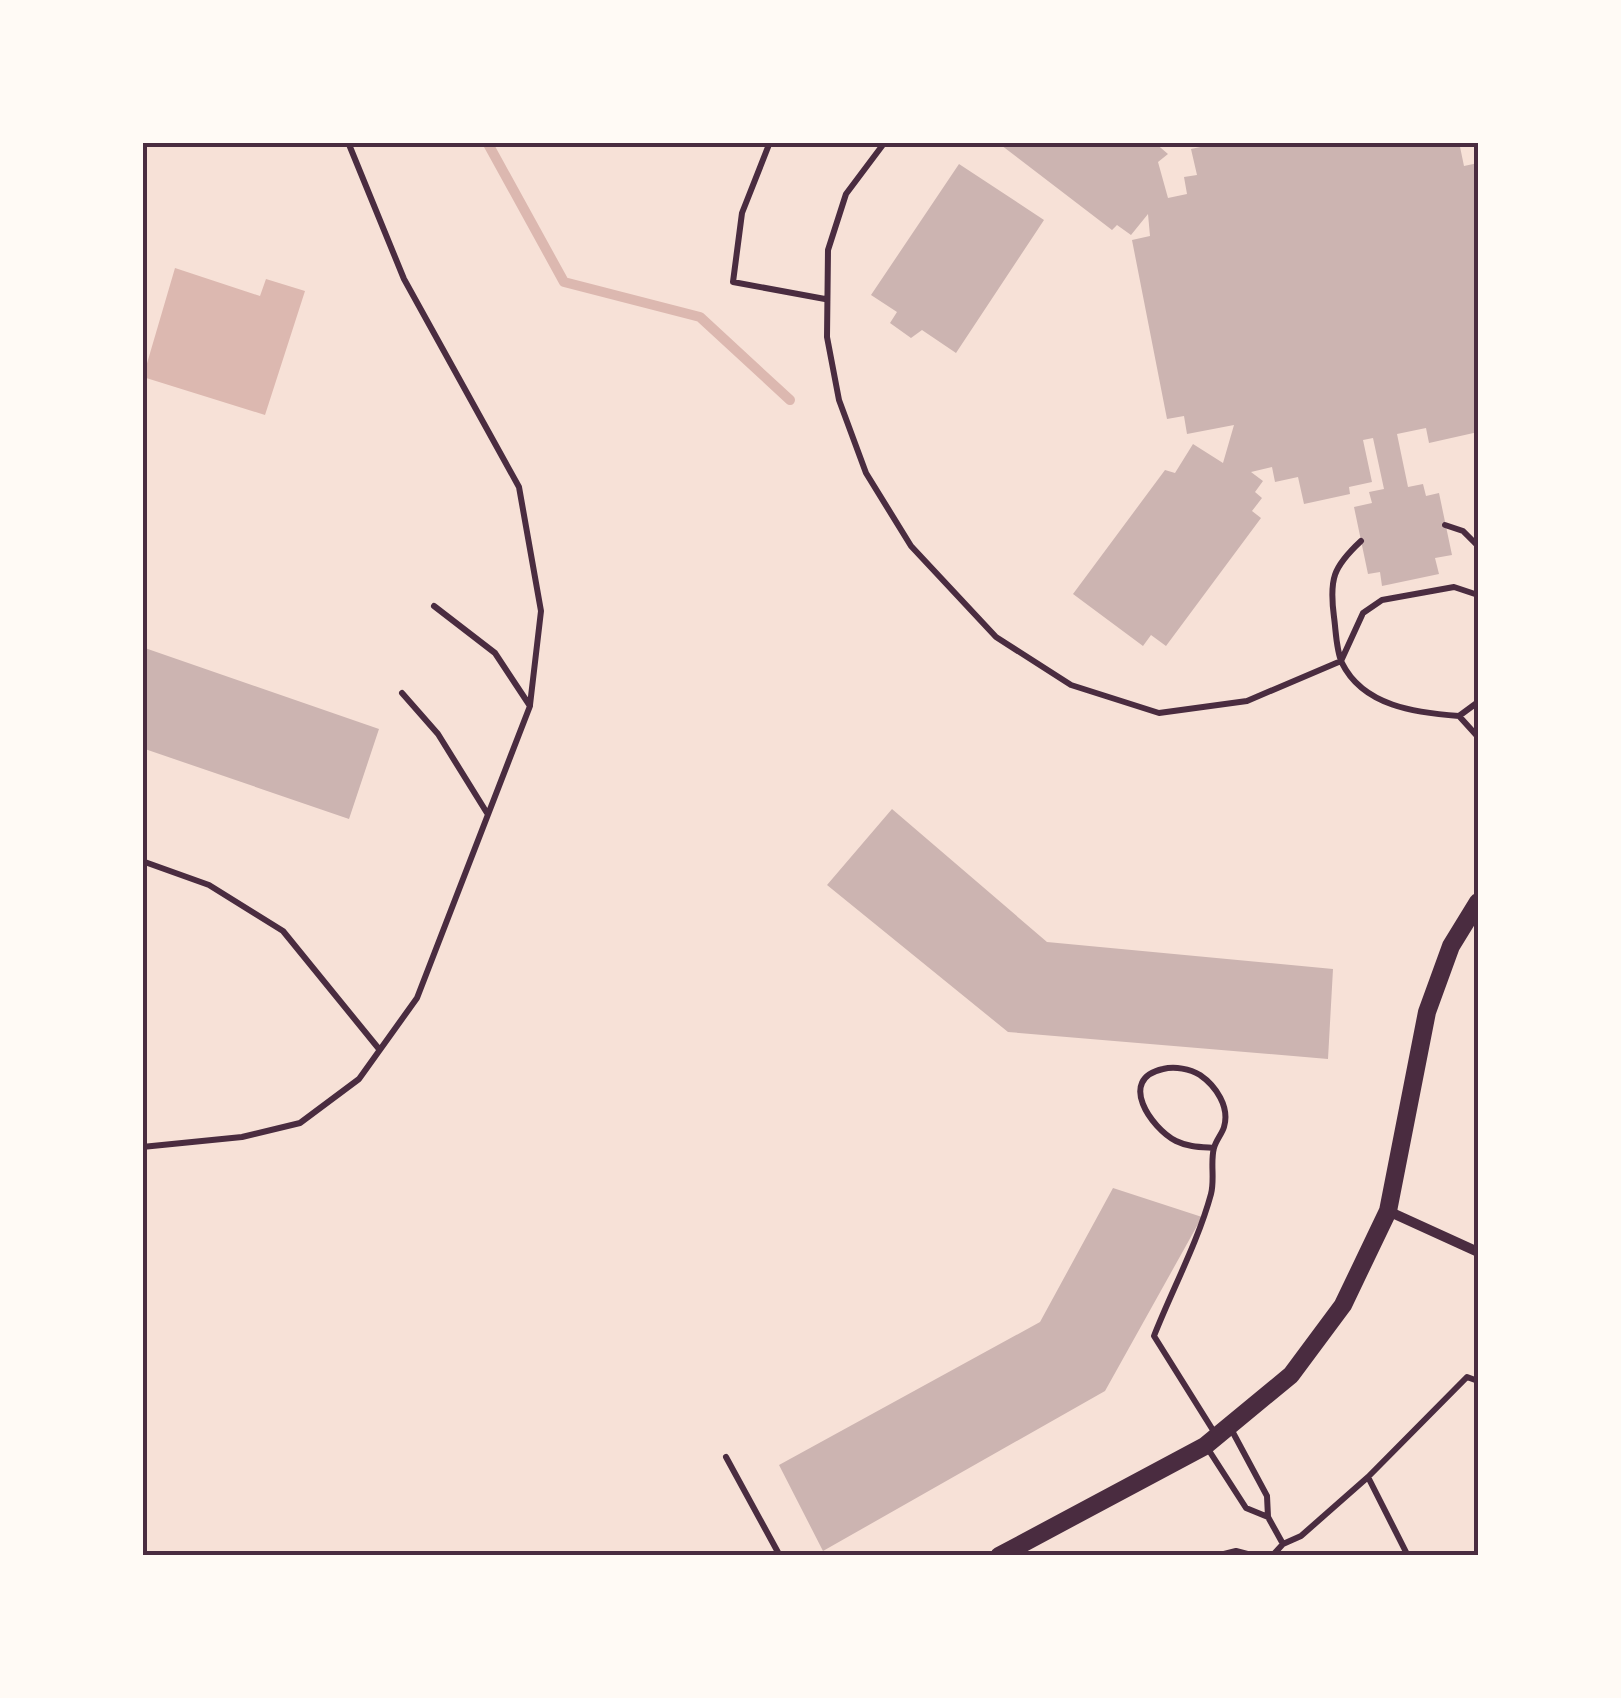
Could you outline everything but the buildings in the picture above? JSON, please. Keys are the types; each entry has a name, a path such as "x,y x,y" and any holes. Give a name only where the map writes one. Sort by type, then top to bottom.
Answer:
{"street":[{"path":"999,1556 1217,1436 1291,1375 1343,1304 1388,1212 1427,1012 1451,946 1478,902"},
{"path":"1388,1212 1478,1252"}],"lane":[{"path":"142,1147 242,1137 300,1122 359,1079 417,998 530,706 541,611 520,486 404,279 348,142"},
{"path":"770,142 742,212 733,282 825,299"},
{"path":"884,142 846,194 828,250 826,337 839,400 866,473 911,546 996,636 1071,686 1158,713 1247,701 1341,661 1363,613 1382,600 1454,586 1478,594"},
{"path":"1446,525 1463,531 1478,543"},
{"path":"1361,541 1341,559 1330,586 1341,661 1357,685 1384,703 1424,713 1458,716 1478,702"},
{"path":"434,606 496,653 530,706"},
{"path":"402,694 438,734 488,814"},
{"path":"1458,716 1478,737"},
{"path":"142,860 209,885 283,931 380,1049"},
{"path":"1214,1148 1188,1146 1148,1118 1141,1105 1140,1088 1148,1075 1164,1068 1190,1070 1205,1078 1219,1093 1226,1122 1214,1148 1212,1191 1154,1336 1217,1436 1267,1496 1268,1517 1283,1544"},
{"path":"1272,1556 1283,1544 1301,1536 1368,1476 1468,1377 1478,1381"},
{"path":"1217,1436 1246,1508 1268,1517"},
{"path":"726,1457 780,1556"},
{"path":"1368,1476 1408,1556"},
{"path":"1216,1556 1236,1551 1255,1556"}],"shaded area":[{"path":"175,268 260,296 266,279 305,291 265,415 143,377"}],"waterway":[{"path":"487,142 564,282 700,317 790,400"}]}
